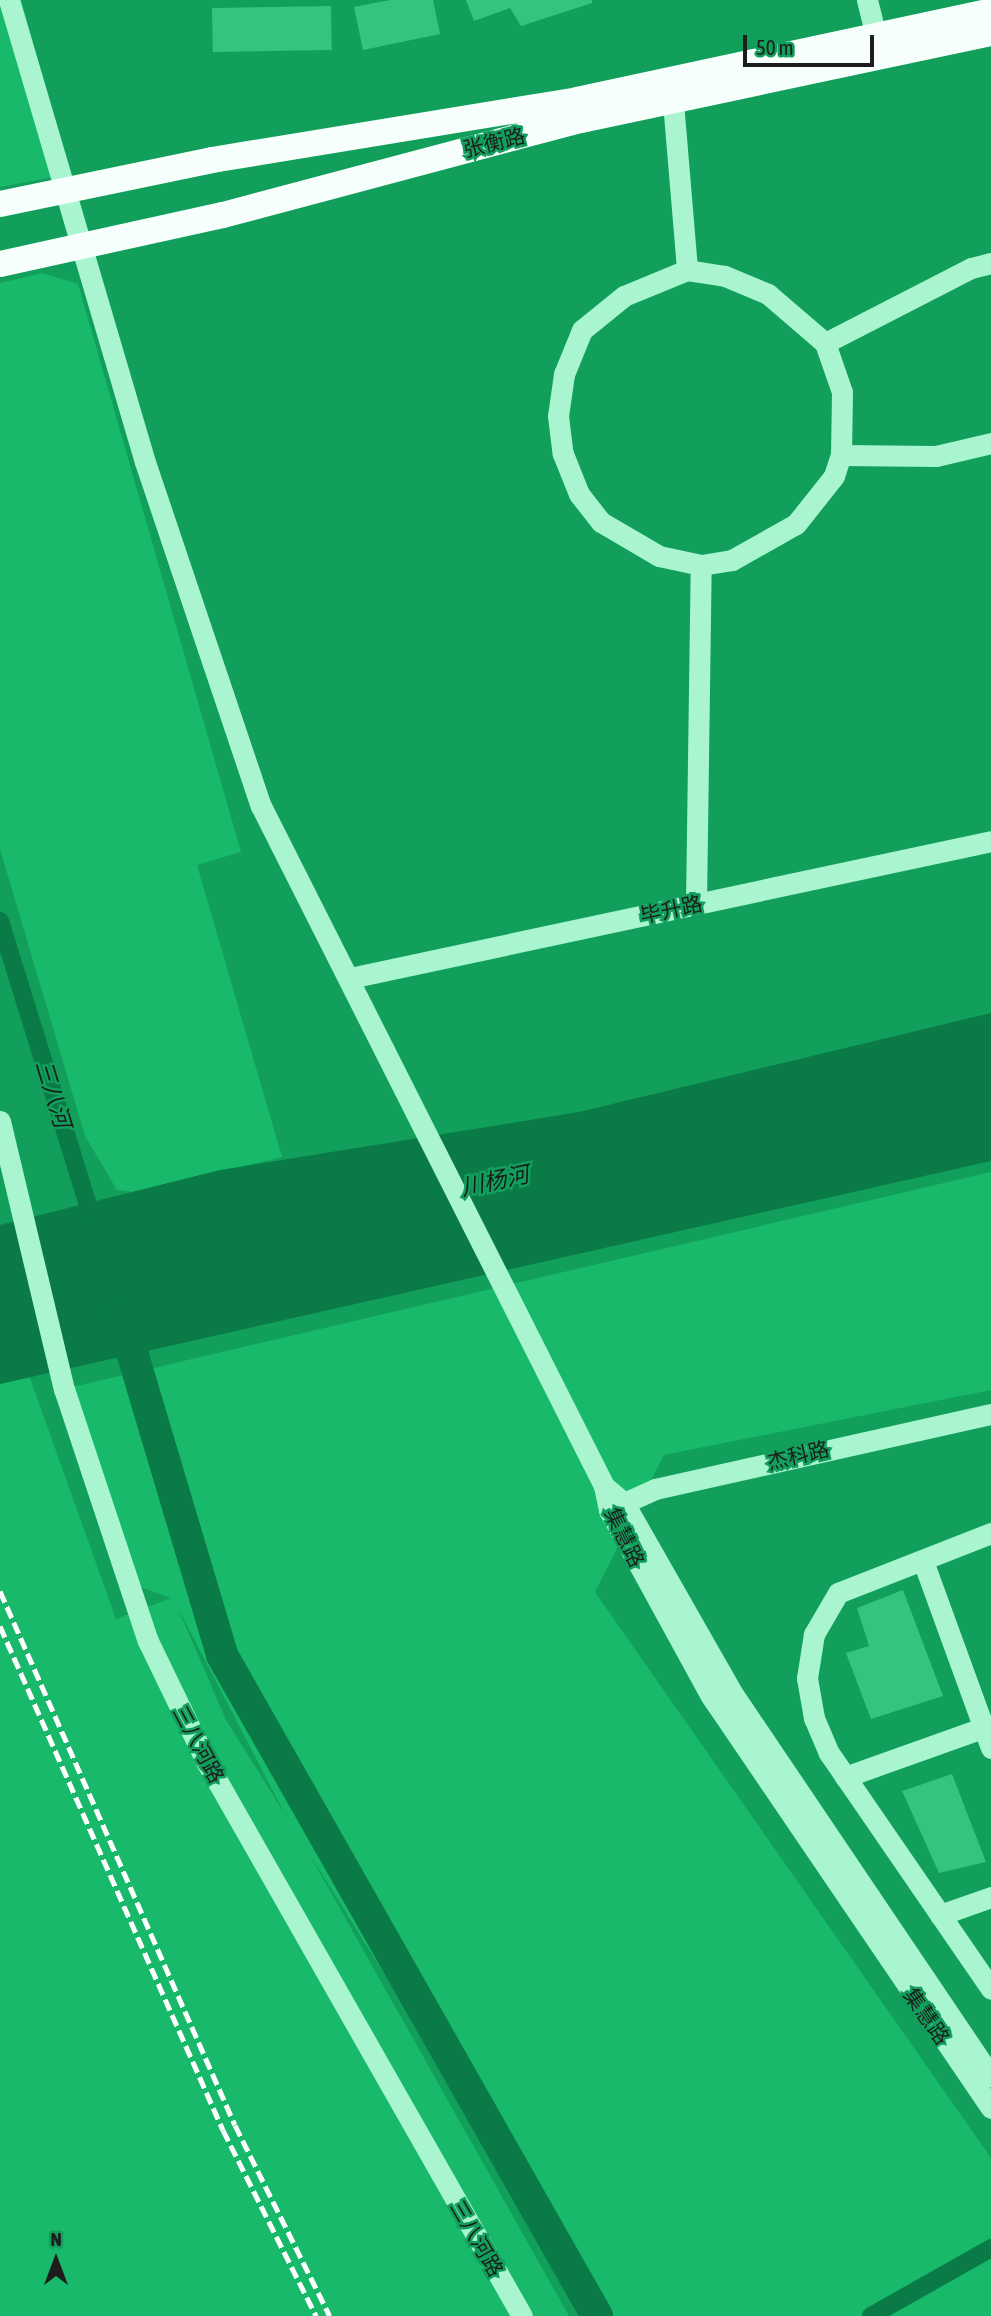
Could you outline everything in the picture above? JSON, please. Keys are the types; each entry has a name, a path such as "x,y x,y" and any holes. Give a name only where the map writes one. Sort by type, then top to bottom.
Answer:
{"main road":[{"name":"张衡路","path":"0,204 212,160 504,114 991,11"},
{"name":"张衡路","path":"0,264 244,210 497,140 991,33"}],"street":[{"path":"9,0 145,462 261,806 350,978"},
{"path":"867,0 876,36"},
{"path":"673,102 687,270"},
{"path":"825,343 971,268 991,263"},
{"path":"687,270 725,276 768,294 825,343 842,392 841,455 834,476 796,524 732,560 701,565 659,556 601,522 579,494 562,454 558,416 564,374 582,330 624,296 687,270"},
{"path":"841,455 936,456 991,443"},
{"path":"696,904 701,565"},
{"name":"毕升路","path":"350,978 991,841"},
{"name":"集慧路","path":"350,978 523,1330 604,1486 740,1705 991,2076"},
{"name":"三八河路","path":"0,1121 64,1390 113,1545 175,1701 522,2316"},
{"name":"杰科路","path":"619,1511 655,1489 787,1456 991,1414"},
{"name":"杰科路","path":"619,1511 673,1495 991,1429"},
{"name":"集慧路","path":"619,1511 711,1696 991,2108"},
{"path":"991,1532 838,1593 814,1634 809,1699 820,1737 845,1777 991,1989"},
{"path":"923,1560 987,1726 991,1748"},
{"path":"845,1777 987,1726"},
{"path":"940,1915 991,1897"}],"shaded area":[{"path":"0,0 21,0 70,174 0,187"},
{"path":"42,273 78,284 241,852 197,865 282,1157 134,1192 117,1190 85,1136 0,849 0,283"},
{"path":"991,1172 991,1390 664,1455 595,1592 991,2158 991,2316 598,2316 307,1850 569,2316 0,2316 0,1374 26,1367 116,1619 171,1598 126,1582 64,1389","holes":["179,1611 286,1816 226,1720"]}],"water":[{"path":"991,1013 991,1161 0,1384 0,1225 220,1170 579,1112"}],"building":[{"path":"390,0 433,0 440,34 363,50 354,7"},
{"path":"466,0 592,0 592,3 521,26 510,8 474,21"},
{"path":"331,6 332,50 213,52 212,8"},
{"path":"903,1590 943,1696 871,1719 846,1653 869,1646 857,1608"},
{"path":"952,1774 986,1862 939,1873 902,1791"}],"waterway":[{"name":"三八河","path":"0,921 94,1225"},
{"path":"120,1312 222,1655 597,2316"},
{"name":"川杨河","path":"871,2316 991,2248"}],"railway":[{"path":"0,1591 235,2125 330,2316"},
{"path":"0,1626 223,2130 316,2316"}]}
